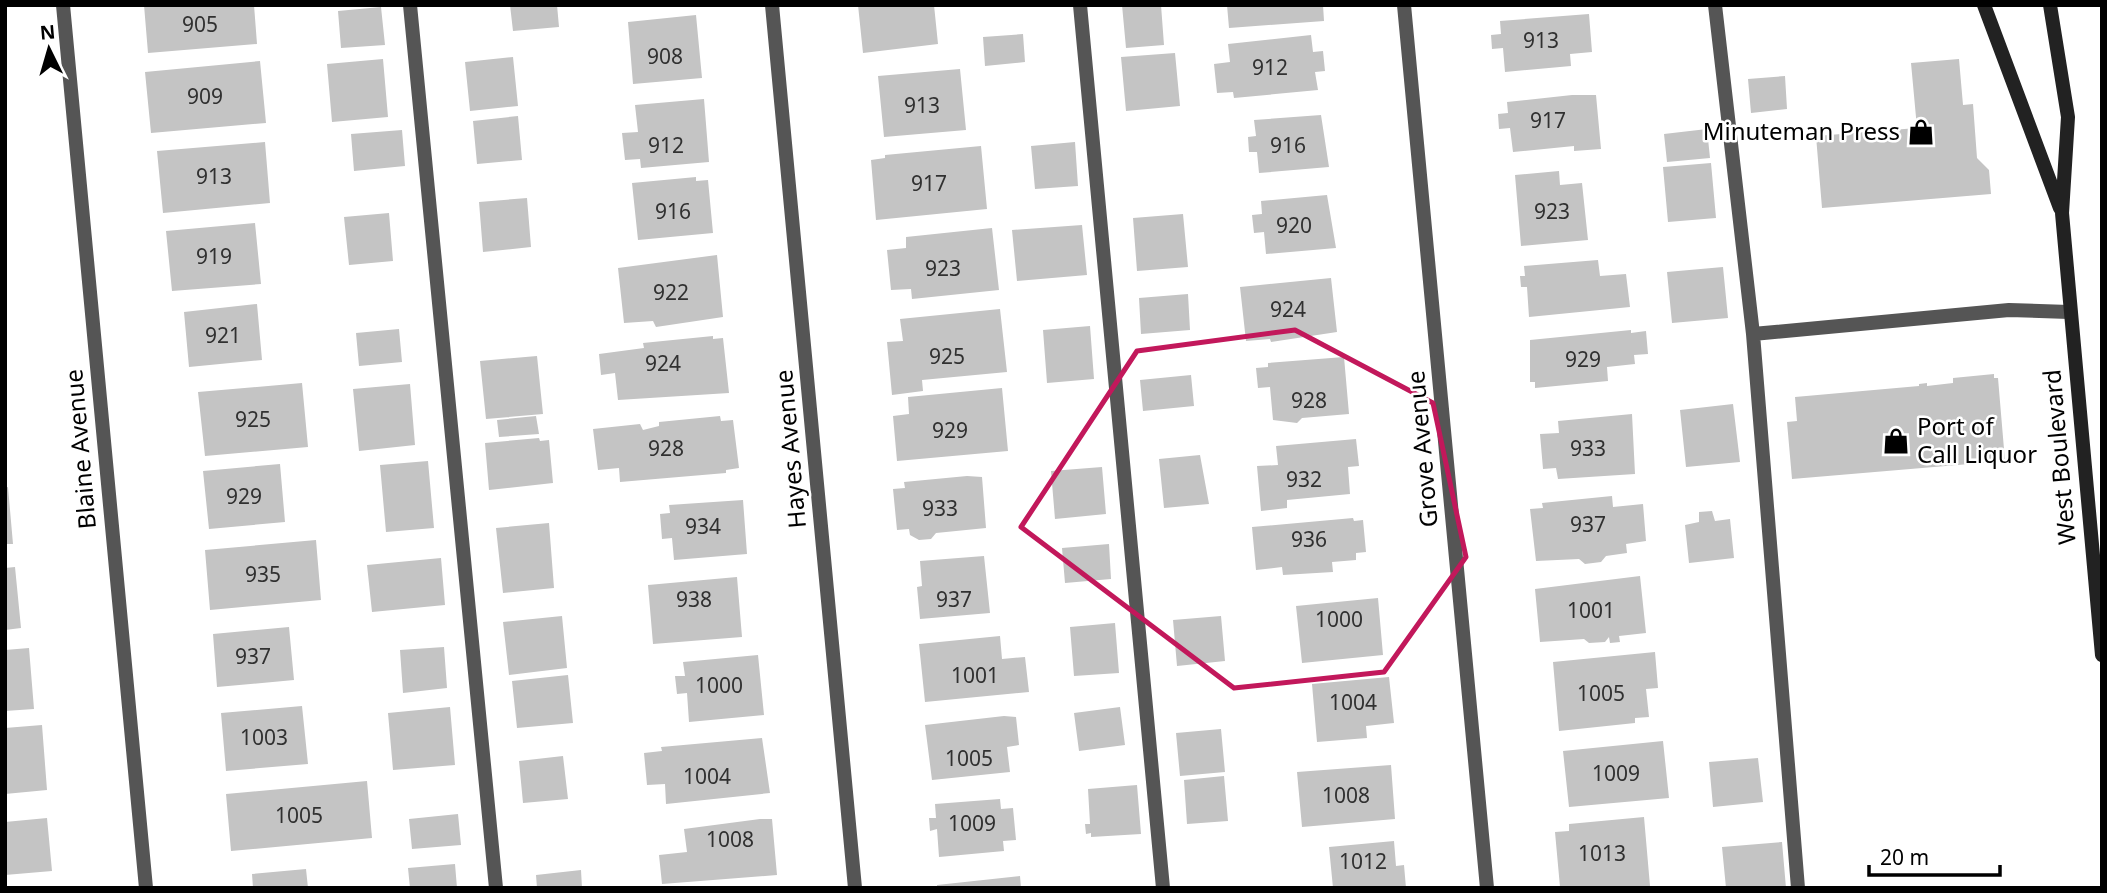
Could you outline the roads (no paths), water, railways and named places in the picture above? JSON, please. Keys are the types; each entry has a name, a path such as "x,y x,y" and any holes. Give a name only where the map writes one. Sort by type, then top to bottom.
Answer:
{"street":[{"name":"Blaine Avenue","path":"63,5 146,888"},
{"path":"410,5 496,888"},
{"name":"Hayes Avenue","path":"772,5 855,888"},
{"path":"1080,5 1163,888"},
{"name":"Grove Avenue","path":"1404,5 1487,888"},
{"path":"1716,5 1753,334 1798,888"},
{"name":"West Boulevard","path":"1984,5 2062,213"},
{"name":"West Boulevard","path":"2050,6 2068,117 2062,213 2102,655"},
{"path":"1753,334 2008,310 2069,312"}],"place":[{"name":"Minuteman Press","path":"1921,132"},
{"name":"Port of Call Liquor","path":"1896,441"}]}
